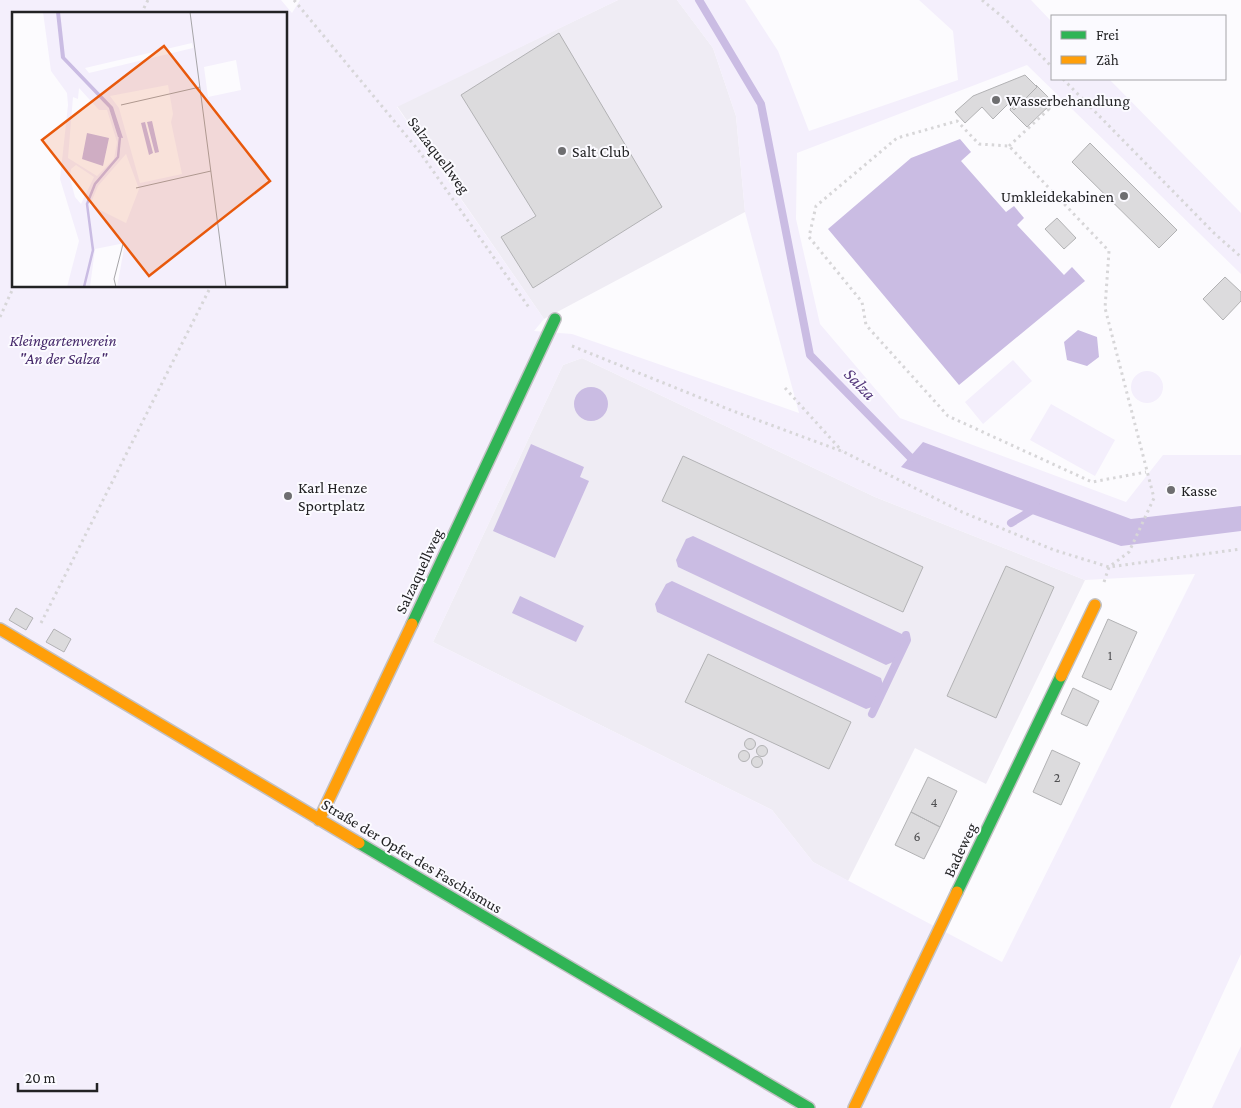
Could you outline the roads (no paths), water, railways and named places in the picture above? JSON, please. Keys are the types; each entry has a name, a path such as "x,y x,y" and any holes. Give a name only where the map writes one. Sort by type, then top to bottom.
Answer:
{"street":[{"name":"Salzaquellweg","path":"319,820 555,319"},
{"name":"Badeweg","path":"854,1108 1095,606"},
{"name":"Straße der Opfer des Faschismus","path":"0,629 319,820 809,1108"}],"waterway":[{"name":"Salza","path":"699,0 761,104 810,355 910,457 919,460"},
{"path":"1011,523 1037,507"},
{"path":"872,714 907,640 906,635"}],"place":[{"name":"Wasserbehandlung","path":"996,100"},
{"name":"Salt Club","path":"562,151"},
{"name":"Umkleidekabinen","path":"1124,196"},
{"name":"Kasse","path":"1171,490"},
{"name":"Karl Henze Sportplatz","path":"288,496"}],"park label":[{"name":"Kleingartenverein \"An der Salza\"","path":"63,349"}]}
